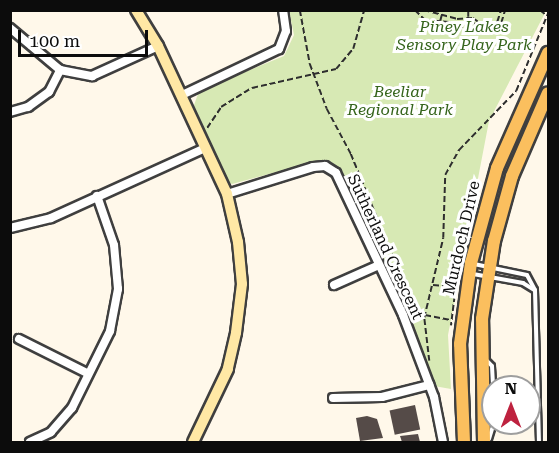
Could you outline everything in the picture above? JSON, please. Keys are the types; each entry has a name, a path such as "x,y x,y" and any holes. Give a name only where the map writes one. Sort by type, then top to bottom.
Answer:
{"main road":[{"name":"Murdoch Drive","path":"464,442 459,344 470,268 497,168 549,53"},
{"name":"Murdoch Drive","path":"485,442 480,357 489,271 512,176 549,93"}],"street":[{"path":"136,10 158,46 227,194 240,260 240,315 228,369 193,442"},
{"path":"182,95 279,49 286,32 283,10"},
{"path":"10,28 60,70 92,76 158,46"},
{"path":"10,112 28,107 49,92 60,70"},
{"path":"10,228 51,218 205,148"},
{"name":"Sutherland Crescent","path":"227,194 313,167 329,168 336,173 379,265 429,385 442,442"},
{"path":"30,442 51,432 72,408 87,373 110,331 118,289 114,245 97,196"},
{"path":"334,285 379,265"},
{"path":"19,339 87,373"},
{"path":"333,398 382,397 429,385"}],"lane":[{"path":"470,268 527,275 535,290 539,442"},
{"path":"470,268 489,271 523,283 535,290"},
{"path":"480,357 492,366 492,375"}],"path":[{"path":"300,10 310,64 411,300 425,315 451,320"},
{"path":"198,134 221,107 252,88 316,76 336,69 350,54 364,10"},
{"path":"415,10 424,20 449,22 476,33 499,25 503,10"},
{"path":"424,10 436,15 473,18 484,26 497,22 503,10"},
{"path":"439,21 441,10"},
{"path":"436,15 441,10"},
{"path":"468,10 470,22 478,28 494,28"},
{"path":"431,368 425,315 443,238 442,194 449,165 516,91 548,15 540,10"},
{"path":"432,285 456,287 451,320 452,333"}],"green space":[{"name":"Beeliar Regional Park","path":"289,11 546,11 489,121 448,335 451,389 434,386 410,316 333,164 318,161 232,184 226,181 193,108 199,91 284,56 294,35"}],"building":[{"path":"415,405 420,429 395,435 390,410"},
{"path":"367,416 377,419 383,438 360,441 356,418"},
{"path":"418,434 420,442 402,442 400,436"}],"park label":[{"name":"Piney Lakes Sensory Play Park","path":"464,36"}]}
